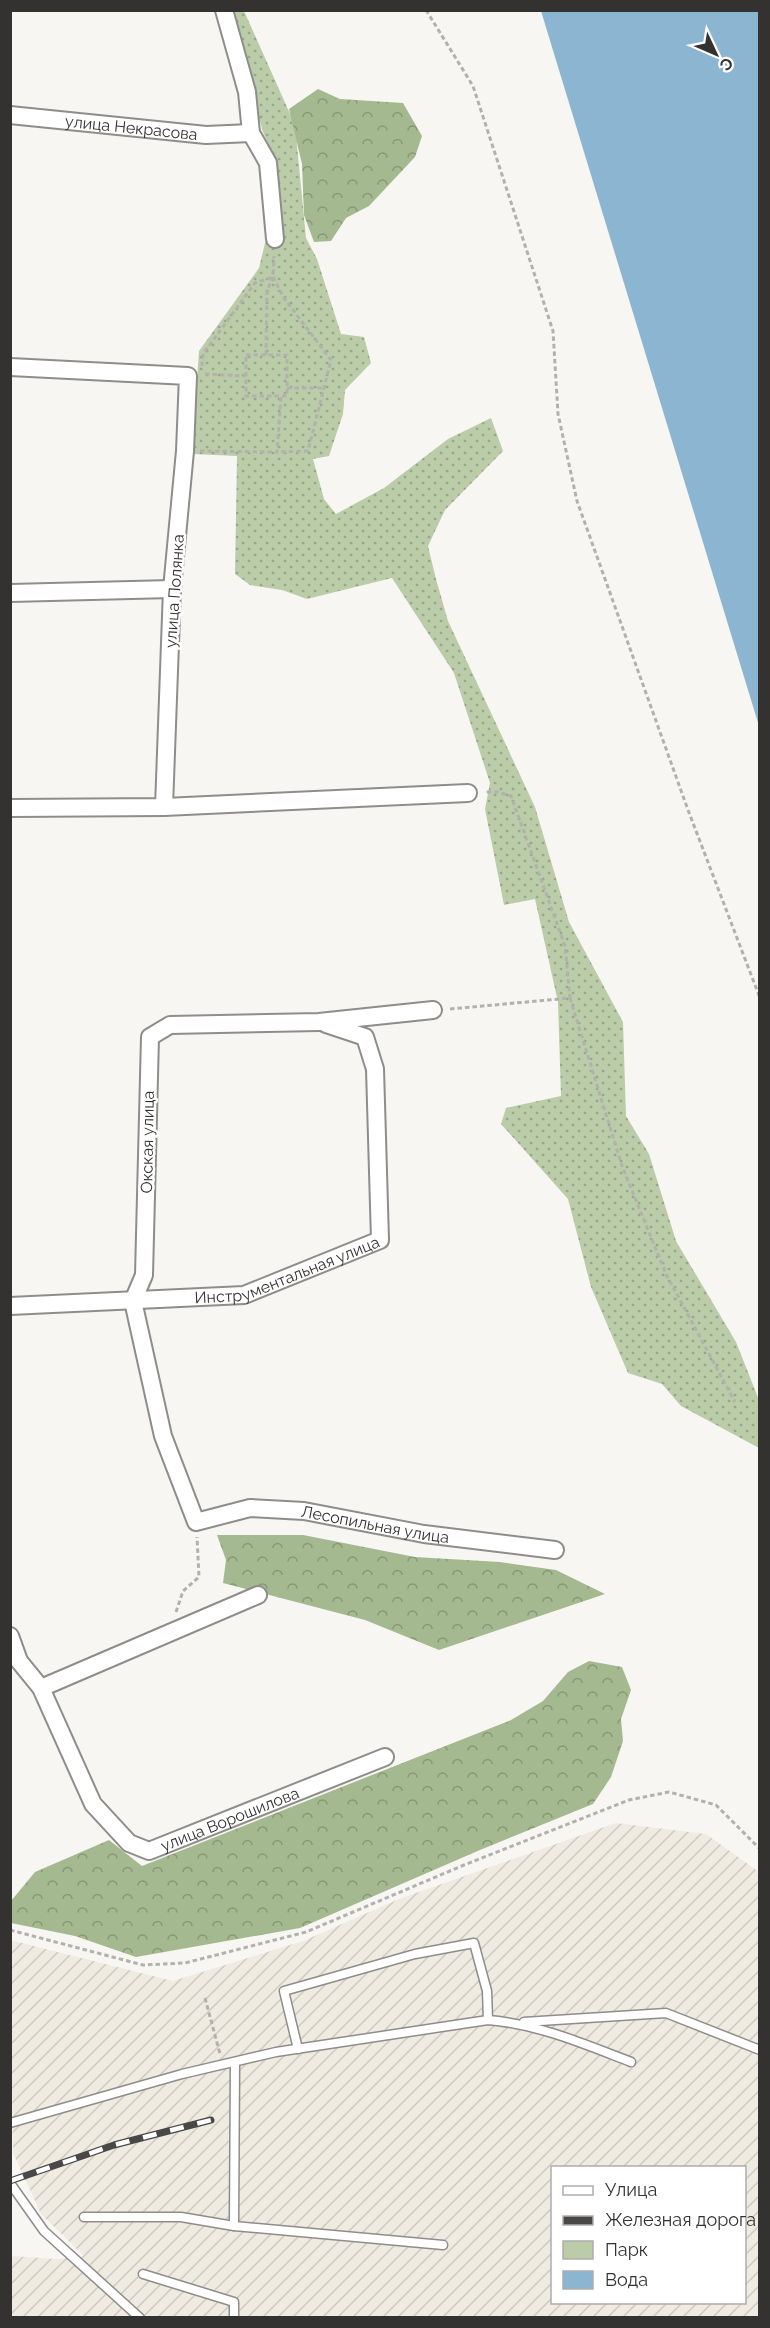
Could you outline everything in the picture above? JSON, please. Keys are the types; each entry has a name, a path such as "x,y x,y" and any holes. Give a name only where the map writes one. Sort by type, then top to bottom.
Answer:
{"street":[{"path":"224,10 247,92 251,134 267,163 275,239"},
{"name":"улица Некрасова","path":"10,115 206,135 251,134"},
{"name":"улица Полянка","path":"10,367 188,376 185,451 172,589 164,807"},
{"path":"10,593 172,589"},
{"path":"10,808 164,807 468,793"},
{"name":"Окская улица","path":"133,1301 144,1275 150,1037 170,1025 319,1022 433,1010"},
{"name":"Инструментальная улица","path":"10,1306 244,1295 380,1239 375,1069 365,1037 319,1022"},
{"path":"133,1301 163,1436 196,1522"},
{"name":"Лесопильная улица","path":"196,1522 250,1508 304,1511 424,1534 555,1550"},
{"path":"41,1688 258,1595"},
{"name":"улица Ворошилова","path":"10,1636 15,1663 41,1688 93,1804 129,1843 149,1851 385,1757"}],"lane":[{"path":"298,2049 284,1991 416,1954 474,1943 488,1991 488,2020"},
{"path":"10,2123 223,2064 298,2049 488,2020 517,2023 666,2013 759,2050"},
{"path":"517,2023 580,2042 631,2062"},
{"path":"234,2226 235,2062"},
{"path":"10,2183 44,2231 140,2318"},
{"path":"84,2217 181,2217 234,2226 443,2245"},
{"path":"143,2274 234,2302 234,2318"}],"path":[{"path":"426,10 473,86 553,331 558,414 577,501 684,799 759,998"},
{"path":"266,355 267,291 273,277 275,239"},
{"path":"245,376 201,374 203,354 255,283 273,277"},
{"path":"185,451 308,452 331,360 284,298 273,277"},
{"path":"246,355 287,355 287,396 246,396 245,376 246,355"},
{"path":"287,388 324,388"},
{"path":"277,452 281,396"},
{"path":"468,793 497,792 511,796 565,946 570,998 622,1166 666,1274 735,1402"},
{"path":"433,1010 570,998"},
{"path":"168,1634 183,1591 199,1576 196,1522"},
{"path":"10,1930 143,1965 185,1964 306,1932 464,1864 630,1800 669,1792 716,1805 759,1849"},
{"path":"205,1998 223,2064"}],"shaded area":[{"path":"616,1823 706,1834 759,1872 759,2317 11,2317 11,2256 58,2259 84,2256 41,2214 13,2153 10,1940 173,1981 303,1941 399,1899"}],"green space":[{"path":"229,11 244,11 295,125 306,238 317,259 341,334 364,337 371,363 345,390 343,414 329,456 313,459 324,499 336,514 384,488 448,439 491,418 503,451 445,510 428,546 436,579 448,621 535,807 569,922 623,1022 626,1116 649,1154 676,1241 736,1342 759,1400 759,1448 681,1406 662,1384 628,1373 591,1287 568,1199 501,1124 506,1108 561,1096 558,1002 535,899 504,905 485,809 490,783 454,673 392,578 307,599 282,590 250,585 235,574 237,456 192,454 199,351 259,268 266,239 284,239 277,163 263,132"},
{"path":"318,89 340,99 403,103 422,136 415,157 369,206 346,218 331,241 314,242 304,215 302,164 289,109"},
{"path":"217,1535 303,1535 415,1557 500,1562 556,1570 605,1594 439,1650 365,1620 223,1583 226,1560"},
{"path":"589,1661 622,1667 631,1690 621,1719 623,1741 611,1777 593,1804 300,1928 136,1957 75,1936 11,1923 11,1901 35,1872 109,1840 142,1866 511,1720 543,1701 568,1672"}],"water":[{"path":"541,11 759,11 759,726"}],"railway":[{"path":"10,2181 114,2145 211,2120"}]}
